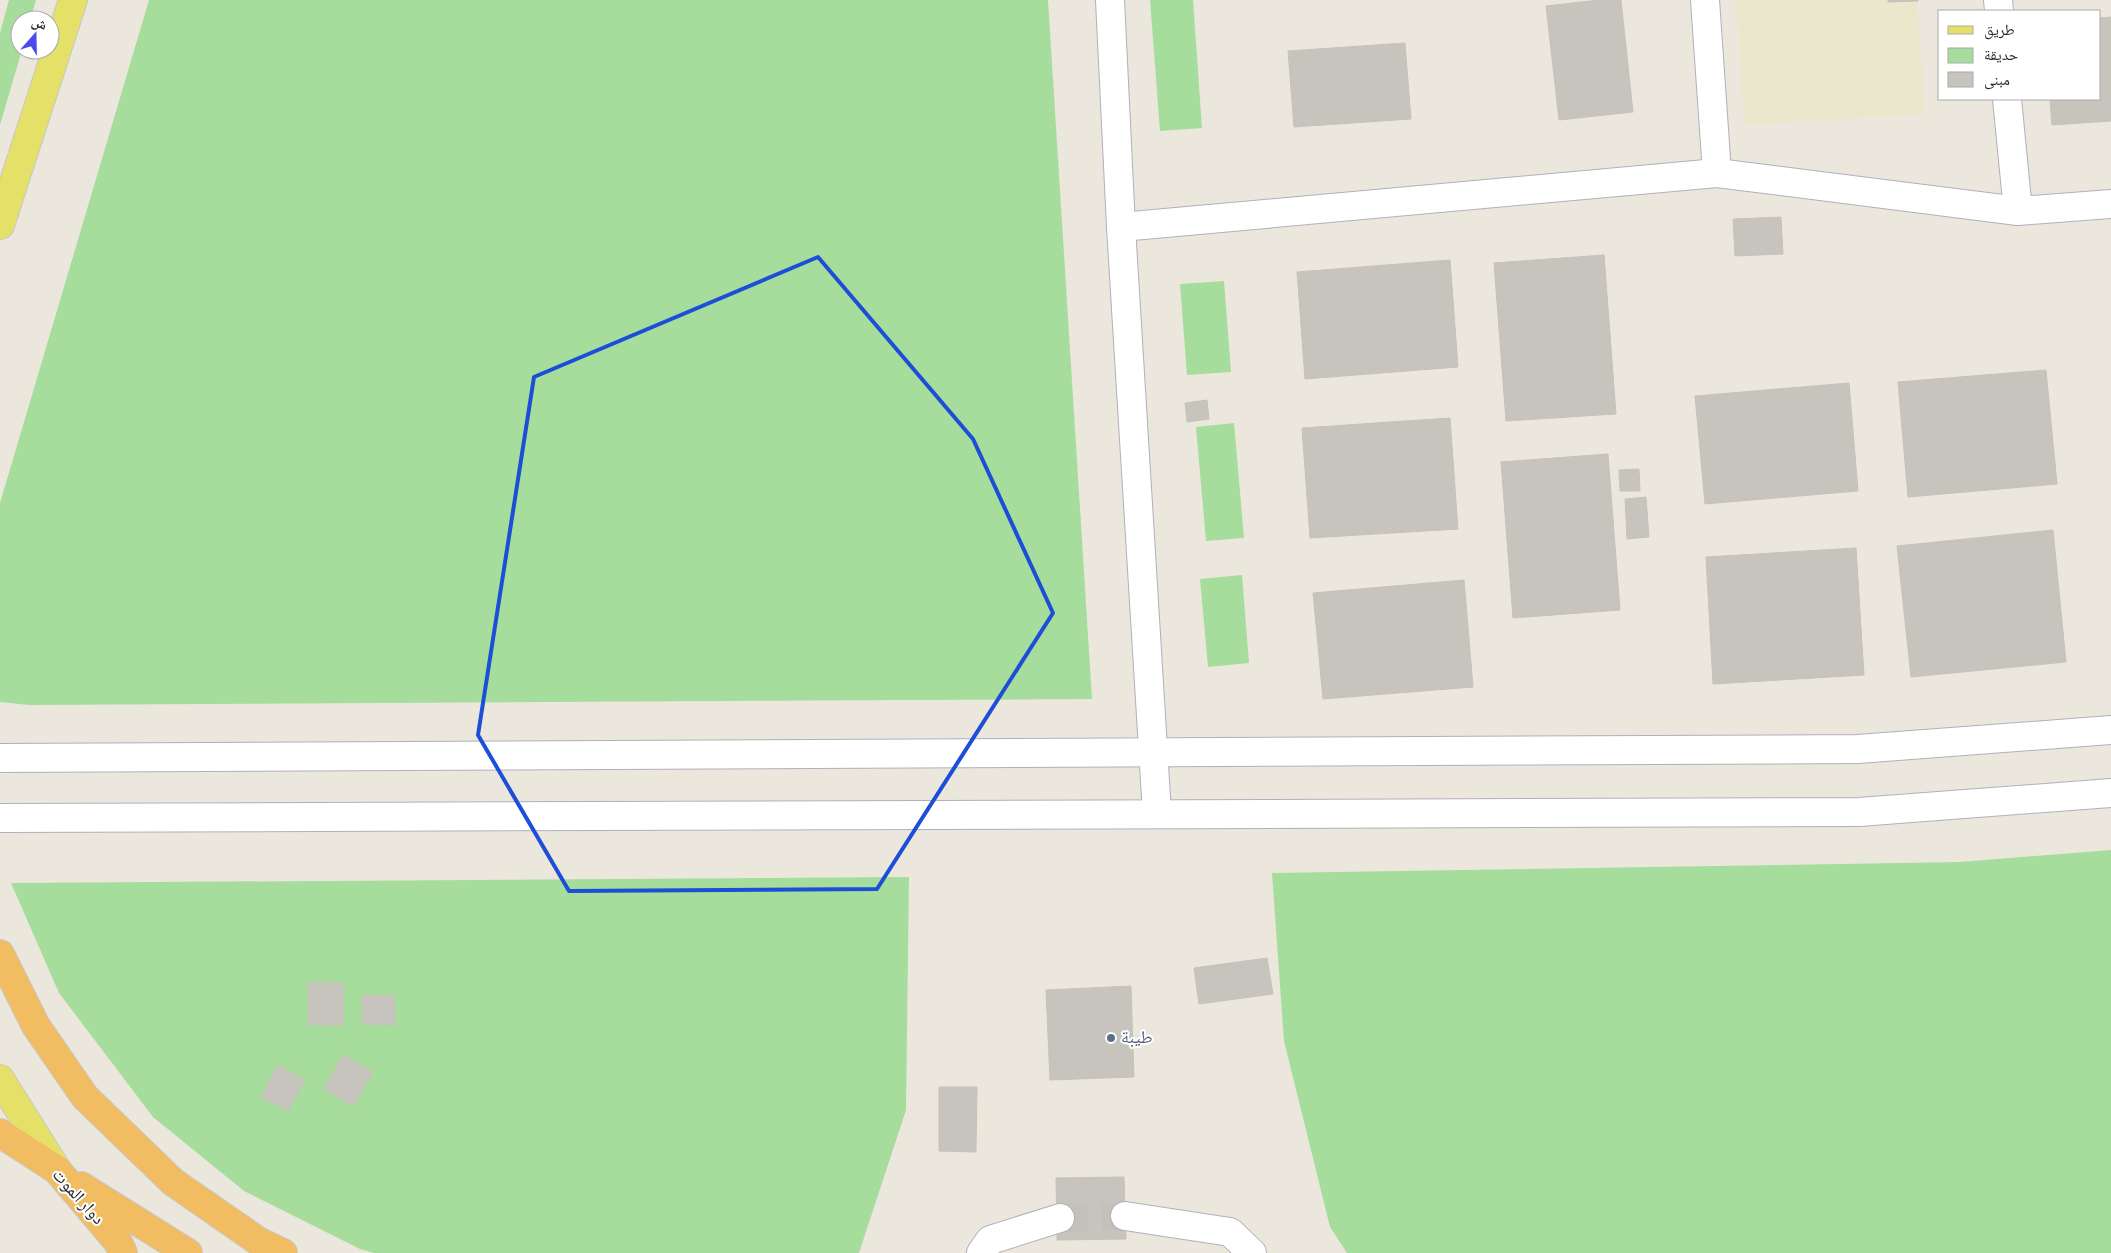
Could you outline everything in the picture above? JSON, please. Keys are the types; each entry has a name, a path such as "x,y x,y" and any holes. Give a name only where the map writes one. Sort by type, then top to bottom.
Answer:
{"highway":[{"path":"0,954 36,1026 85,1097 174,1182 258,1241 283,1253"},
{"name":"دوار الموت","path":"0,1134 57,1170 118,1242 123,1253"},
{"path":"57,1170 188,1253"}],"main road":[{"path":"0,225 6,183 72,0"},
{"path":"0,1080 57,1170"}],"street":[{"path":"1110,0 1121,227 1157,814"},
{"path":"1704,0 1717,173"},
{"path":"2008,100 2018,211"},
{"path":"1121,227 1717,173 2018,211 2111,204"},
{"path":"0,758 1858,749 2111,730"},
{"path":"0,818 1860,812 2111,793"},
{"path":"1125,1216 1230,1232 1252,1253"},
{"path":"981,1253 990,1240 1060,1218"}],"highlighted area":[{"path":"818,257 973,439 1053,613 877,889 569,891 478,735 534,377"}],"shaded area":[{"path":"1736,0 1917,0 1925,114 1744,125"}],"green space":[{"path":"9,0 36,0 33,10 10,10 10,60 19,60 0,125 0,33"},
{"path":"149,0 1048,0 1092,699 29,705 0,702 0,503"},
{"path":"1150,0 1193,0 1202,128 1160,131"},
{"path":"1224,281 1231,372 1187,375 1180,284"},
{"path":"1234,423 1244,538 1206,541 1196,427"},
{"path":"1242,575 1249,663 1208,667 1200,579"},
{"path":"2111,850 2111,1253 1347,1253 1330,1227 1284,1041 1272,873 1960,862"},
{"path":"909,877 906,1110 859,1253 374,1253 360,1249 244,1191 153,1117 59,993 11,883"}],"building":[{"path":"1599,0 1621,0 1633,112 1559,120 1546,6"},
{"path":"1888,0 1918,0 1918,1 1888,2"},
{"path":"2111,17 2111,121 2052,125 2050,100 2101,100 2101,18"},
{"path":"1405,43 1411,119 1294,127 1288,51"},
{"path":"1781,217 1783,254 1735,256 1733,219"},
{"path":"1604,255 1616,414 1506,421 1494,263"},
{"path":"1450,260 1458,367 1305,379 1297,272"},
{"path":"2046,370 2057,484 1908,497 1898,382"},
{"path":"1849,383 1858,491 1705,504 1695,396"},
{"path":"1207,400 1209,419 1187,422 1185,403"},
{"path":"1450,418 1458,529 1310,538 1302,428"},
{"path":"1608,454 1620,610 1513,618 1501,462"},
{"path":"1639,469 1640,491 1620,491 1619,470"},
{"path":"1646,497 1649,537 1627,539 1625,499"},
{"path":"2053,530 2066,662 1911,677 1897,546"},
{"path":"1856,548 1864,675 1713,684 1706,557"},
{"path":"1464,580 1473,687 1323,699 1313,593"},
{"path":"1267,958 1273,994 1199,1004 1194,968"},
{"path":"308,983 343,983 343,1025 308,1025"},
{"path":"1131,986 1134,1077 1050,1080 1046,990"},
{"path":"362,995 395,996 395,1025 362,1024"},
{"path":"343,1055 373,1072 353,1106 324,1089"},
{"path":"278,1065 305,1080 288,1111 261,1097"},
{"path":"939,1087 977,1087 976,1152 939,1151"},
{"path":"1124,1177 1126,1239 1057,1240 1056,1178"}],"tunnel":[{"path":"1060,1218 1125,1216"}],"place":[{"name":"طيبة","path":"1111,1038"}]}
